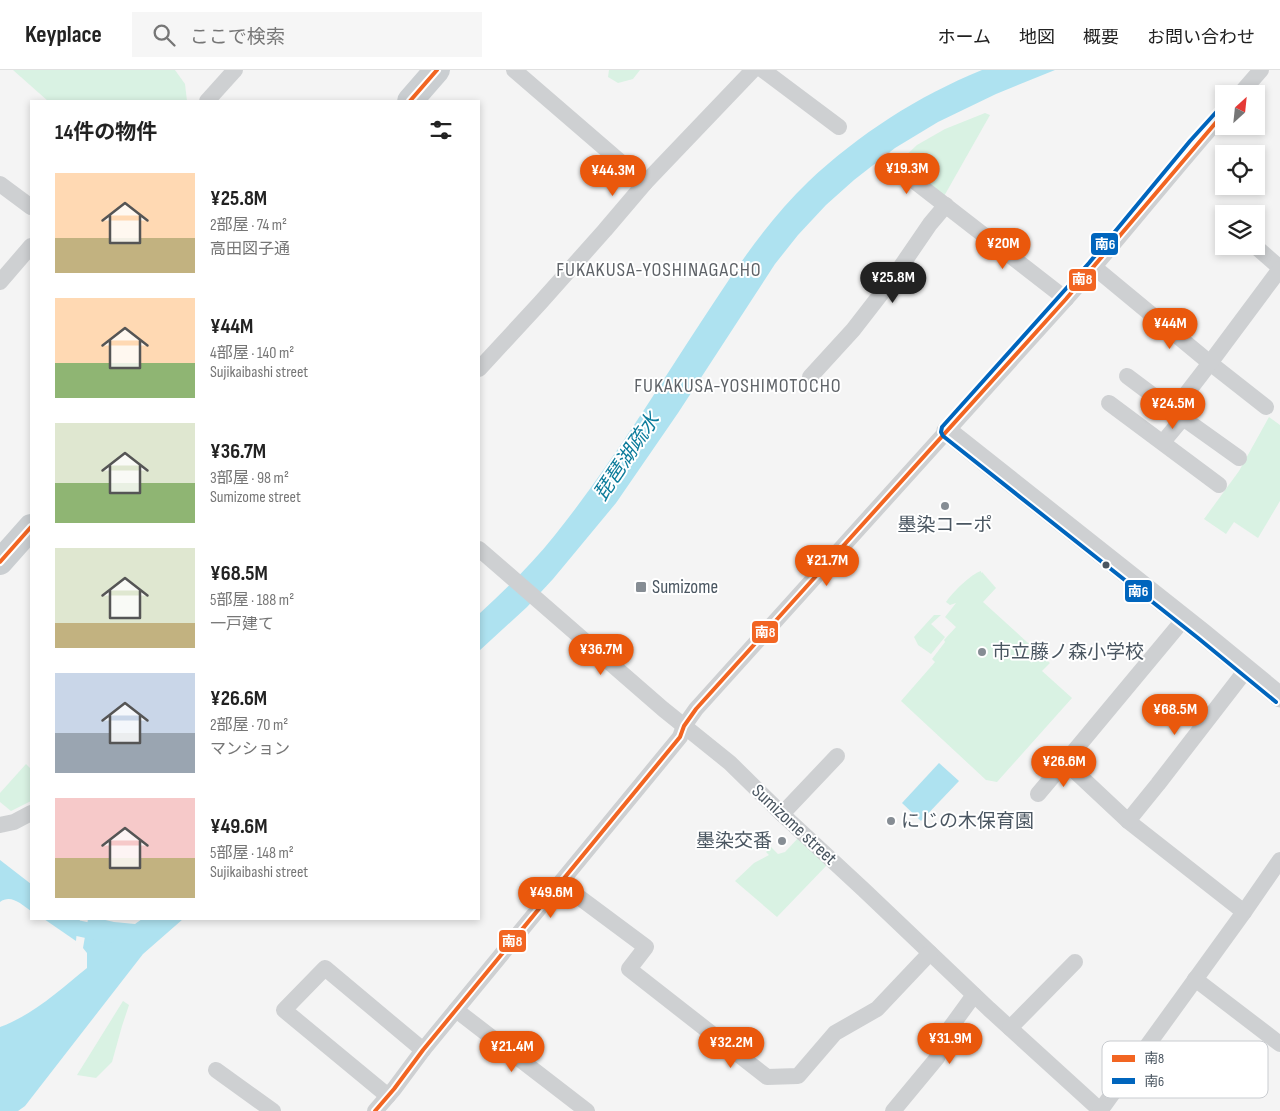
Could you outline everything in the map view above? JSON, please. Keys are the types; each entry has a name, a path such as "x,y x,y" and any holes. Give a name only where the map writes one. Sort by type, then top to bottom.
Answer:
{"main road":[{"path":"411,100 437,70"},
{"path":"0,562 30,528"}],"street":[{"path":"208,100 235,70"},
{"path":"514,70 645,183"},
{"path":"480,368 557,284 645,183 753,70"},
{"path":"763,70 839,127"},
{"path":"1248,85 1262,70"},
{"path":"375,1111 680,736 684,726 696,709 1066,299 1215,123"},
{"path":"887,160 1066,299"},
{"path":"0,184 30,206"},
{"path":"810,377 853,330 946,205"},
{"path":"0,282 30,247"},
{"path":"1163,442 1210,363 1280,268 1265,255"},
{"path":"1094,267 1266,407"},
{"path":"1127,376 1239,458"},
{"path":"1109,403 1218,485"},
{"path":"947,431 1280,697"},
{"name":"Sumizome street","path":"480,550 663,709 730,763 974,995 1101,1111"},
{"path":"1038,794 1184,619"},
{"path":"1128,821 1246,670"},
{"path":"782,814 837,756"},
{"path":"1065,762 1128,821 1244,912"},
{"path":"0,824 14,822 30,814"},
{"path":"1151,1041 1280,860"},
{"path":"560,882 646,947 629,969 768,1077 798,1076 835,1033 877,1009 930,953"},
{"path":"1010,1028 1075,962"},
{"path":"388,1096 284,1010 325,968 423,1050"},
{"path":"1195,979 1280,1044"},
{"path":"896,1110 937,1058 950,1028 974,995"},
{"path":"456,1010 587,1111"},
{"path":"216,1070 274,1111"},
{"path":"1101,1111 1110,1098"},
{"path":"1101,1111 1115,1102"}],"green space":[{"path":"13,70 175,70 185,84 187,100 47,100"},
{"path":"609,70 640,70 633,79 618,83 608,77"},
{"path":"985,113 990,115 943,198 898,163 917,145 945,129"},
{"path":"1269,417 1280,425 1280,501 1258,538 1234,522 1226,534 1204,519 1239,471"},
{"path":"981,571 996,588 983,602 1050,663 1042,671 1072,698 997,782 986,780 901,701 935,662 932,659 945,642 944,640 956,627 945,617 956,603 950,605 946,602 962,584"},
{"path":"934,615 941,615 931,624 945,637 931,654 918,645 914,637"},
{"path":"26,764 30,768 30,802 11,811 0,802 0,793"},
{"path":"799,837 828,864 777,917 735,881 754,863 769,855 766,852 771,847 778,854 785,852"},
{"path":"123,1001 129,1005 112,1062 96,1078 77,1075"}],"water":[{"path":"982,70 1055,70 996,94 938,122 895,148 826,205 798,235 775,264 678,413 616,503 553,579 527,607 480,650 480,613 528,566 573,512 623,442 728,281 773,219 827,164 869,132 912,104"},
{"path":"939,763 959,781 921,821 902,803"},
{"path":"0,860 30,883 30,910 12,899 0,902"},
{"path":"45,920 78,920 76,941"},
{"path":"88,920 135,924 141,920 182,920 143,954 25,1106 18,1111 0,1111 0,1027 35,1009 87,968 87,953 83,948"}],"waterway":[{"name":"琵琶湖疏水","path":"65,920 77,928 109,935"}],"transit line":[{"name":"南8","path":"411,100 437,70"},
{"name":"南6","path":"1215,113 1089,263 942,427 941,432 943,436 1276,702"},
{"name":"南8","path":"375,1111 680,737 684,726 696,709 1066,299 1215,124"},
{"name":"南8","path":"0,562 30,528"}],"place":[{"name":"墨染コーポ","path":"945,506"},
{"name":"Sumizome","path":"641,587"},
{"name":"市立藤ノ森小学校","path":"982,652"},
{"name":"にじの木保育園","path":"891,821"},
{"name":"墨染交番","path":"782,841"}],"district":[{"name":"FUKAKUSA-YOSHINAGACHO","path":"659,270"},
{"name":"FUKAKUSA-YOSHIMOTOCHO","path":"738,386"}]}
